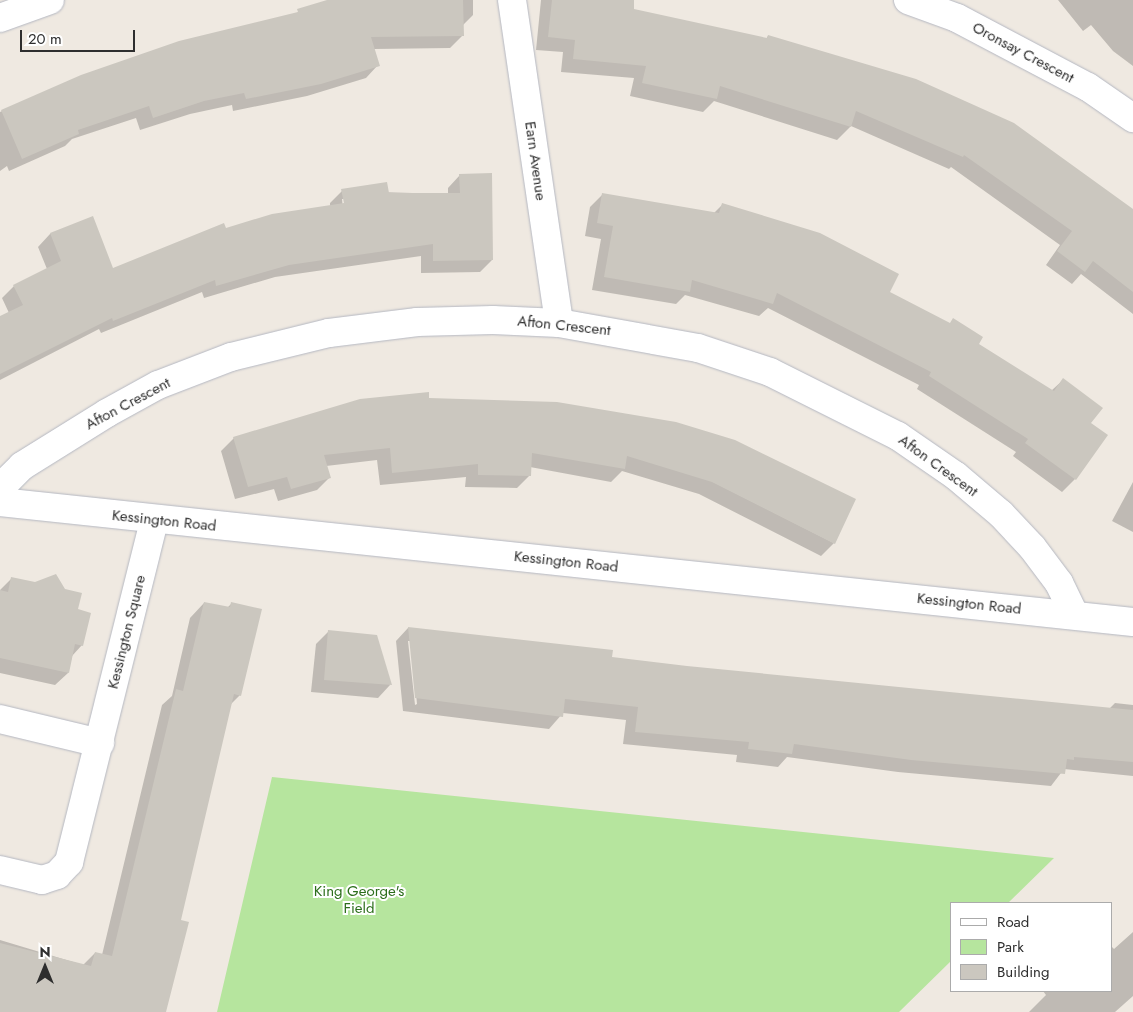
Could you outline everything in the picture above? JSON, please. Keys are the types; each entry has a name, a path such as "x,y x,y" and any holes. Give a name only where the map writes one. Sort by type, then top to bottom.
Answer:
{"street":[{"path":"0,18 50,0"},
{"name":"Earn Avenue","path":"512,0 559,323"},
{"name":"Oronsay Crescent","path":"908,0 960,9 1088,87 1133,118"},
{"name":"Afton Crescent","path":"0,494 4,484 22,466 107,413 158,385 231,357 329,333 417,322 494,320 559,323 698,348 770,372 898,436 956,476 1001,514 1059,582 1074,614"},
{"name":"Kessington Road","path":"0,502 154,520 1074,614 1133,622"},
{"name":"Kessington Square","path":"0,870 42,880 57,875 69,862 154,520"},
{"path":"0,719 100,743"}],"green space":[{"name":"King George's Field","path":"272,777 1054,858 1009,902 950,902 950,962 899,1012 217,1012"}],"building":[{"path":"327,0 463,0 464,36 371,37 380,66 321,84 246,99 244,93 204,101 153,118 149,106 78,130 79,134 22,159 1,110 81,75 179,41 298,12 297,9"},
{"path":"552,0 634,0 634,9 767,38 768,35 916,79 1014,123 1133,209 1133,292 1093,261 1085,272 1057,251 1072,231 964,155 963,157 856,111 851,127 720,86 717,99 642,83 646,66 573,59 575,40 548,37"},
{"path":"492,173 493,260 433,261 433,244 289,265 216,286 215,280 113,321 112,318 0,374 0,316 23,305 13,285 61,261 50,233 93,216 113,268 224,223 226,228 272,214 344,203 341,189 387,182 389,193 460,193 459,174"},
{"path":"602,193 719,213 722,203 820,233 899,274 890,292 950,323 953,318 983,337 979,344 1054,391 1063,378 1103,408 1091,423 1108,435 1076,480 1025,443 1028,439 929,376 931,372 777,293 773,304 692,280 690,292 604,277 613,226 597,223"},
{"path":"429,392 429,398 557,402 676,422 735,440 856,499 835,544 712,482 627,456 625,469 532,453 531,476 478,475 478,464 392,473 390,448 324,455 331,478 291,489 287,477 248,487 233,437 360,399"},
{"path":"56,574 65,589 82,593 78,609 91,613 83,646 75,644 69,673 0,658 0,590 8,592 11,577 35,582"},
{"path":"204,602 230,607 231,602 262,609 241,696 234,694 181,920 189,922 166,1012 0,1012 0,943 91,966 95,952 112,956 176,689 183,691"},
{"path":"408,627 613,650 612,657 687,666 1133,710 1133,762 1074,757 1074,760 1067,759 1065,774 911,760 794,744 792,754 748,749 749,742 635,732 638,707 565,699 563,717 415,698"},
{"path":"328,630 377,635 392,685 324,680"}]}
